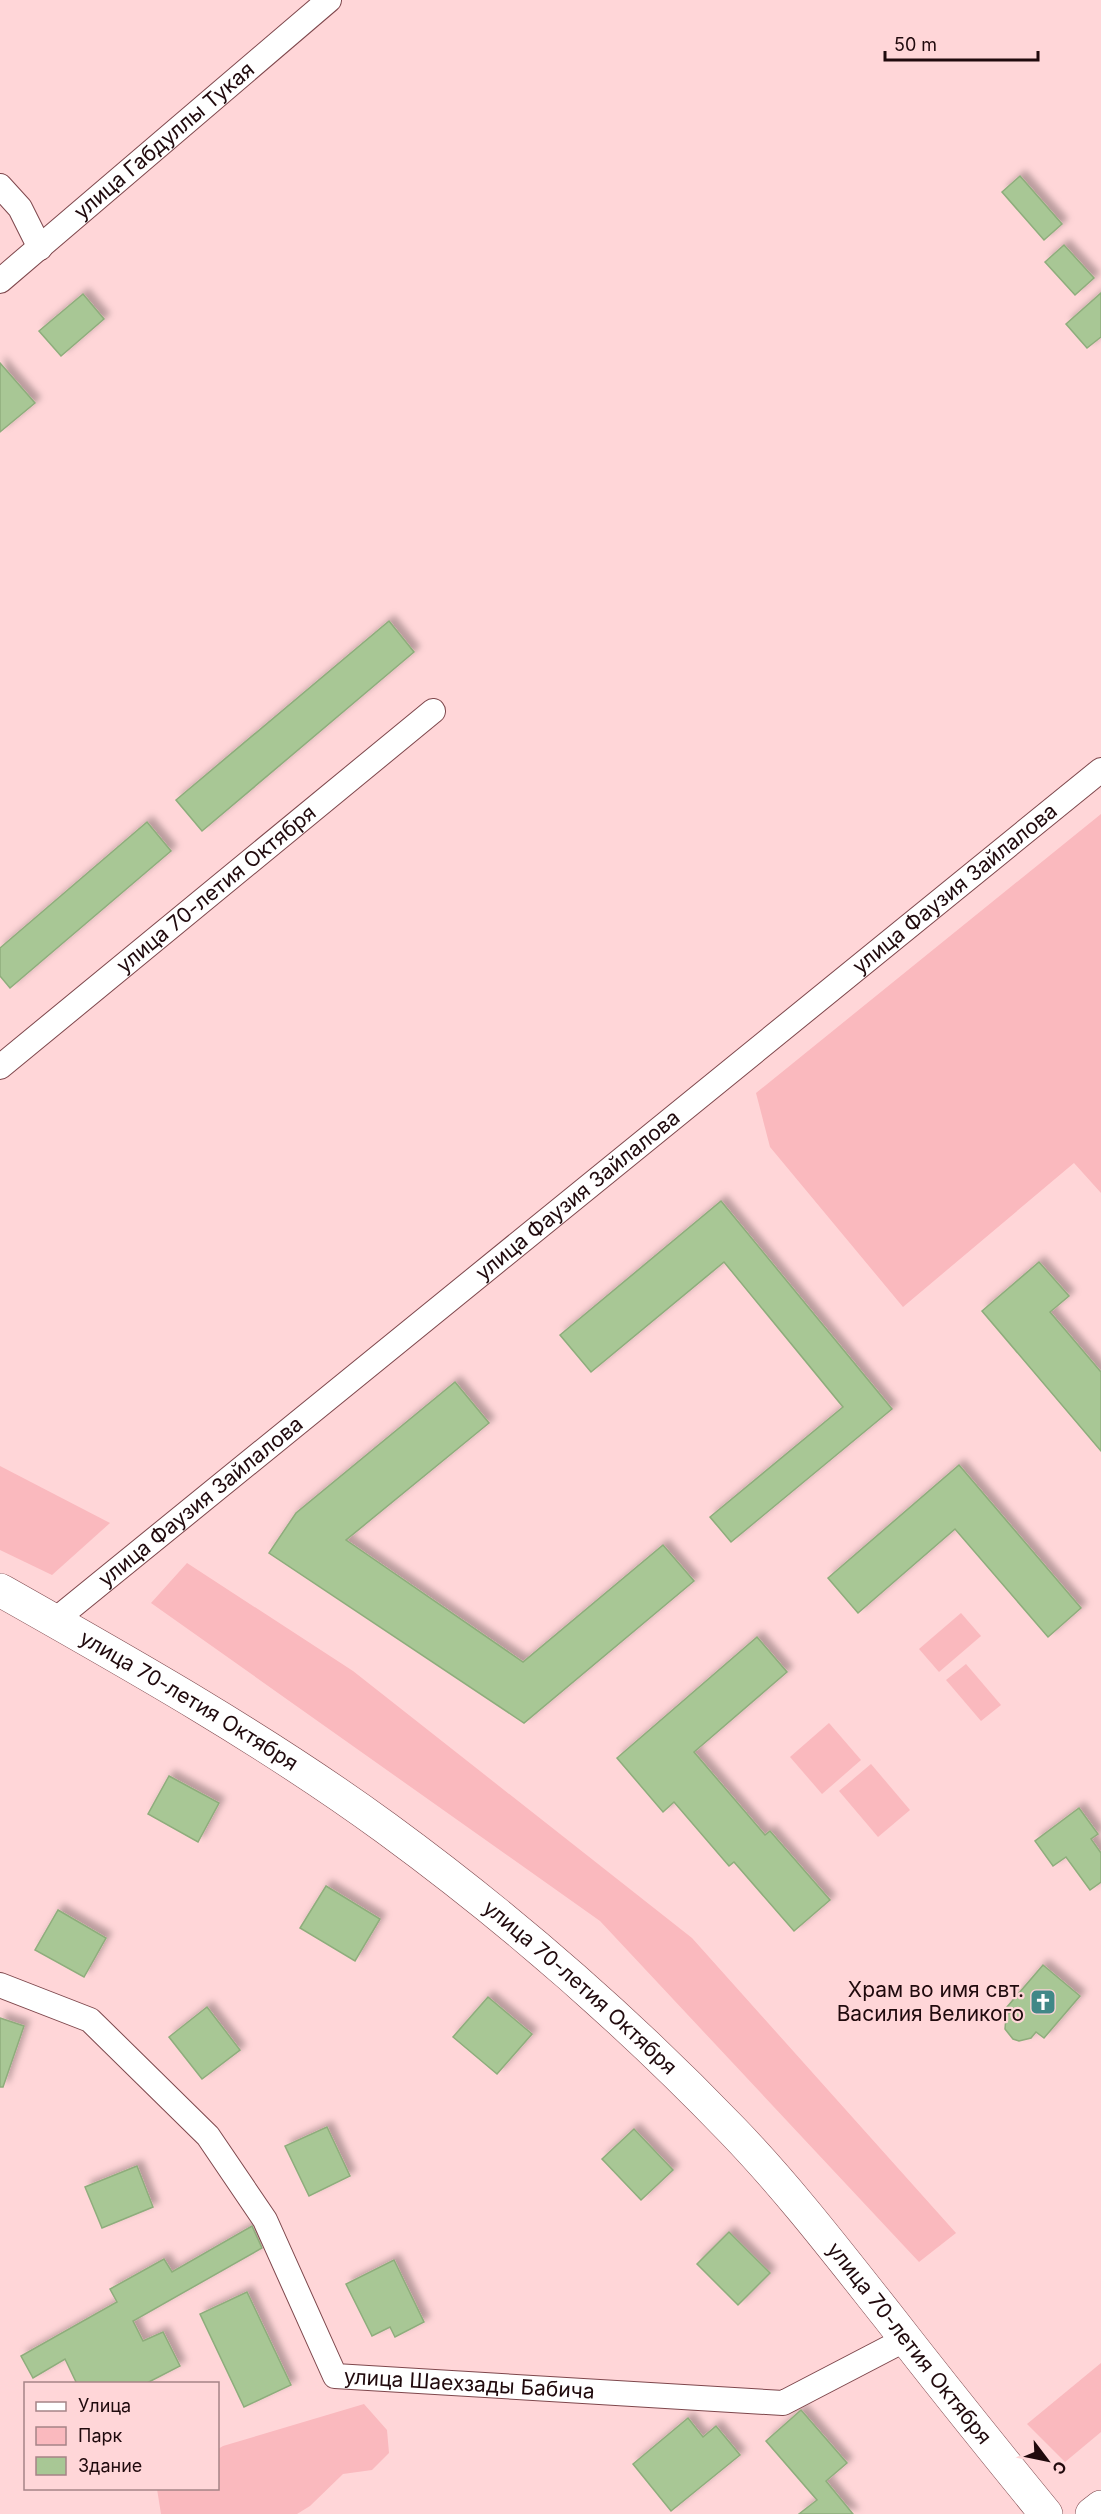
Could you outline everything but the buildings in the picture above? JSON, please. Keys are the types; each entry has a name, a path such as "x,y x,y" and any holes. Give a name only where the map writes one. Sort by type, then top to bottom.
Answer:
{"main road":[{"name":"улица 70-летия Октября","path":"0,1590 172,1689 384,1826 493,1911 662,2059 735,2133 808,2214 1046,2514"},
{"path":"1092,2514 1101,2507"}],"street":[{"name":"улица Габдуллы Тукая","path":"0,281 329,0"},
{"path":"0,186 20,207 40,248"},
{"name":"улица 70-летия Октября","path":"0,1066 433,711"},
{"name":"улица Фаузия Зайлалова","path":"54,1621 1101,770"},
{"name":"улица Шаехзады Бабича","path":"0,1985 90,2020 208,2136 265,2220 335,2376 783,2403 906,2340"}],"green space":[{"path":"1101,814 1101,1193 1074,1163 903,1307 770,1147 756,1093"},
{"path":"0,1466 110,1523 52,1575 0,1550"},
{"path":"187,1563 353,1671 692,1938 956,2233 919,2262 600,1921 151,1603"},
{"path":"961,1613 981,1636 939,1672 919,1649"},
{"path":"966,1664 1001,1705 981,1721 946,1680"},
{"path":"829,1723 861,1760 822,1794 790,1757"},
{"path":"871,1764 910,1810 878,1837 839,1791"},
{"path":"1101,2363 1101,2432 1065,2462 1027,2424"},
{"path":"364,2404 387,2430 389,2453 372,2470 343,2474 310,2506 297,2514 161,2514 157,2490 219,2490 219,2448"}],"place":[{"name":"Храм во имя свт. Василия Великого","path":"1043,2002"}]}
